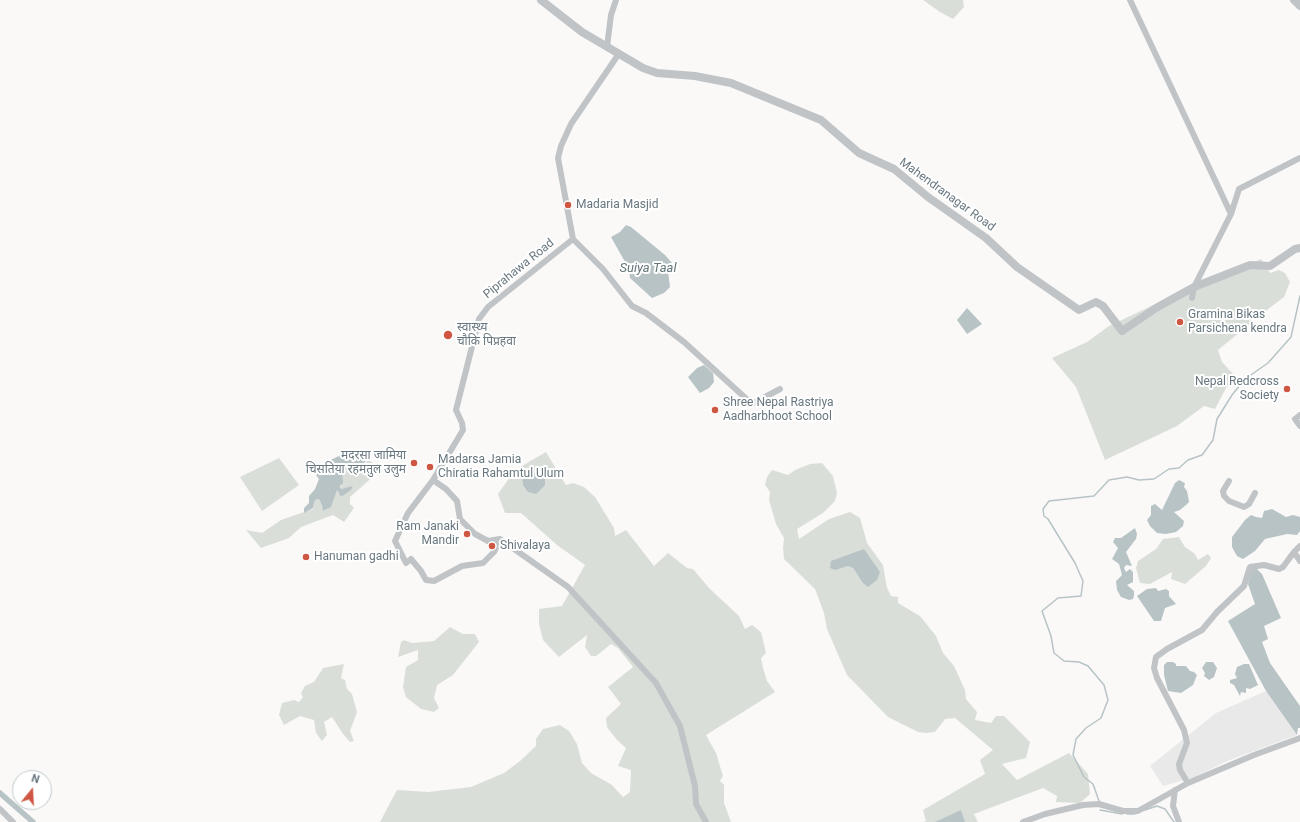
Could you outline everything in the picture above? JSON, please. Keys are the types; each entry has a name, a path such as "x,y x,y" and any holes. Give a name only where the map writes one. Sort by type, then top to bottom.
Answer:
{"street":[{"name":"Mahendranagar Road","path":"541,0 582,32 618,55 657,73 696,76 731,83 820,120 859,153 894,169 928,197 986,238 1017,267 1079,310 1096,302 1103,306 1122,331 1156,308 1194,287 1250,265 1270,266 1295,249 1300,248"},
{"path":"607,48 611,15 616,0"},
{"path":"1130,0 1231,214"},
{"path":"1294,0 1300,6"},
{"name":"Piprahawa Road","path":"433,480 463,430 462,423 456,410 479,319 488,307 573,239 558,158 561,146 571,124 618,55"},
{"path":"1192,298 1194,287 1231,214 1239,189 1300,158"},
{"path":"573,239 603,269 632,306 646,313 684,342 752,404 780,389"},
{"path":"1300,415 1295,419 1300,426"},
{"path":"500,538 494,552 483,563 462,566 434,581 426,580 411,559 406,563 395,541 408,513 433,480 446,488 457,501 460,519 476,534 488,541 500,538 568,587 656,683 680,726 695,786 696,804 706,822"},
{"path":"1229,481 1224,491 1224,496 1229,501 1244,507 1249,504 1256,493"},
{"path":"1188,783 1180,770 1179,764 1187,743 1184,730 1157,678 1154,668 1156,657 1167,649 1202,630 1217,612 1244,586 1250,567 1264,565 1279,569 1283,567 1300,546"},
{"path":"1294,552 1300,561"},
{"path":"1023,822 1045,814 1083,805 1099,804 1123,811 1138,811 1188,783 1254,755 1300,738"},
{"path":"1175,790 1173,806 1179,822"},
{"path":"0,809 13,822"}],"shaded area":[{"path":"923,0 963,0 964,7 953,19"},
{"path":"1261,259 1270,273 1279,270 1285,273 1290,282 1284,297 1218,350 1222,362 1235,376 1226,388 1215,409 1204,406 1177,426 1105,460 1076,387 1052,358 1087,342 1109,326 1181,292"},
{"path":"546,452 566,485 573,483 584,487 595,497 614,528 615,536 626,530 654,566 668,553 687,568 693,569 709,588 739,616 745,629 752,625 761,632 766,653 761,658 763,668 767,681 775,692 706,735 716,753 723,776 720,781 724,785 724,803 731,822 380,822 397,790 428,792 471,787 504,773 536,746 536,739 543,729 560,725 569,731 577,744 582,763 591,773 612,785 623,797 630,792 631,770 618,766 626,748 617,740 607,727 606,718 621,704 608,687 633,667 618,648 611,644 596,656 591,656 585,647 587,635 559,657 543,640 539,624 539,609 562,606 585,565 557,545 521,513 505,513 498,494 515,470"},
{"path":"279,458 299,485 262,511 240,477"},
{"path":"368,459 374,464 376,474 350,497 350,504 354,508 344,522 333,515 301,527 289,538 261,548 246,530 262,533 281,520 313,509 315,500 319,499 323,505 323,511 330,507 337,490 341,497 353,487 341,489 342,471 366,463"},
{"path":"822,463 833,476 837,493 835,501 823,513 797,529 799,539 829,519 850,512 860,518 867,543 883,565 887,588 891,596 898,597 898,603 920,616 936,636 943,653 954,666 965,690 966,699 977,712 975,720 991,723 996,716 1004,716 1030,742 1026,758 1002,764 1017,780 1069,753 1088,774 1090,794 1080,803 1056,802 1057,796 1043,788 974,814 978,822 923,822 926,821 923,810 985,774 980,760 993,750 955,718 945,719 935,732 926,733 918,732 888,717 847,675 827,629 824,613 815,589 784,559 784,538 776,524 769,500 770,492 765,485 767,477 772,470 788,475 795,470 810,464","holes":["849,566 880,572 862,582 853,568"]},
{"path":"1179,537 1185,547 1195,554 1198,560 1208,554 1211,558 1206,566 1185,584 1171,579 1172,572 1150,584 1140,583 1136,568 1138,561 1156,549 1163,539"},
{"path":"450,627 463,634 475,634 479,642 453,675 437,685 434,698 439,708 434,712 421,709 406,697 403,687 406,667 418,660 418,650 398,657 401,642 404,640 412,643 434,641"},
{"path":"344,664 341,678 345,680 347,689 352,694 357,712 350,731 354,741 350,742 332,717 324,722 327,735 322,741 316,733 314,720 300,716 284,725 279,715 282,703 294,700 299,702 303,697 301,693 305,686 314,682 323,668"},
{"path":"1266,691 1297,735 1227,761 1195,777 1163,786 1150,766 1216,713"}],"water":[{"name":"Suiya Taal","path":"626,225 631,227 665,255 672,263 671,268 668,271 670,287 664,293 652,298 630,278 629,269 611,237 620,232"},
{"path":"967,308 982,324 967,334 957,320"},
{"path":"704,365 713,373 714,382 709,388 700,393 688,377 697,368"},
{"path":"354,449 368,459 363,464 342,471 343,483 340,486 341,489 353,486 351,490 341,497 337,490 331,507 323,511 319,499 315,500 313,508 304,513 304,508 309,503 309,496 315,489 319,479 316,475 324,463"},
{"path":"525,469 545,476 545,485 536,494 528,492 523,485 522,472"},
{"path":"1179,480 1185,483 1184,487 1187,491 1189,502 1180,510 1174,512 1184,521 1183,526 1176,532 1166,534 1157,533 1150,526 1147,520 1151,515 1151,506 1155,504 1162,510 1175,483"},
{"path":"1272,509 1286,517 1293,515 1300,517 1300,531 1297,535 1287,534 1265,539 1255,551 1243,559 1237,556 1232,547 1232,537 1245,520 1251,515 1262,518 1264,511"},
{"path":"1135,528 1137,534 1136,539 1126,552 1132,566 1126,565 1124,568 1126,572 1130,569 1133,572 1133,582 1127,585 1134,591 1134,595 1133,599 1129,600 1121,597 1117,590 1116,581 1122,575 1119,564 1112,559 1118,548 1113,542 1115,538 1121,538"},
{"path":"864,549 880,572 877,580 868,587 862,582 853,568 848,566 835,570 830,568 831,561"},
{"path":"1255,567 1262,574 1281,618 1264,626 1268,639 1262,642 1270,663 1300,706 1300,728 1298,728 1297,735 1266,691 1228,621 1255,604 1248,584 1251,571"},
{"path":"1156,588 1158,591 1166,589 1169,591 1169,596 1176,604 1165,608 1161,621 1154,621 1137,596 1147,589"},
{"path":"1167,662 1173,662 1176,666 1186,666 1190,671 1194,672 1197,675 1193,685 1181,693 1168,691 1164,675 1164,665"},
{"path":"1206,662 1213,662 1217,668 1214,677 1209,680 1204,676 1205,673 1202,668"},
{"path":"1244,664 1249,664 1258,685 1250,689 1246,688 1246,693 1241,692 1240,696 1234,685 1230,683 1230,680 1237,678 1235,674 1237,667"},
{"path":"961,810 965,822 935,822"}],"waterway":[{"path":"1099,801 1093,784 1084,777 1073,755 1076,739 1086,728 1101,718 1108,700 1104,685 1088,666 1079,662 1064,661 1054,653 1051,636 1042,611 1058,598 1081,596 1083,581 1075,563 1048,519 1044,516 1043,509 1049,501 1094,496 1109,480 1127,477 1139,480 1154,479 1169,469 1179,468 1188,460 1202,455 1213,440 1217,419 1232,395 1245,379 1268,363 1291,337 1300,296"},
{"path":"0,793 33,822"},
{"path":"1145,810 1157,806 1165,809 1174,822"},
{"path":"1100,810 1122,814"},
{"path":"1127,814 1135,814"}],"place":[{"name":"Madaria Masjid","path":"568,205"},
{"name":"Gramina Bikas Parsichena kendra","path":"1180,322"},
{"name":"स्वास्थ्य चाैकि पिप्रहवा","path":"448,335"},
{"name":"Nepal Redcross Society","path":"1287,389"},
{"name":"Shree Nepal Rastriya Aadharbhoot School","path":"715,410"},
{"name":"मदरसा जामिया चिसतिया रहमतुल उलुम","path":"414,463"},
{"name":"Madarsa Jamia Chiratia Rahamtul Ulum","path":"430,467"},
{"name":"Ram Janaki Mandir","path":"467,534"},
{"name":"Shivalaya","path":"492,546"},
{"name":"Hanuman gadhi","path":"306,557"}]}
